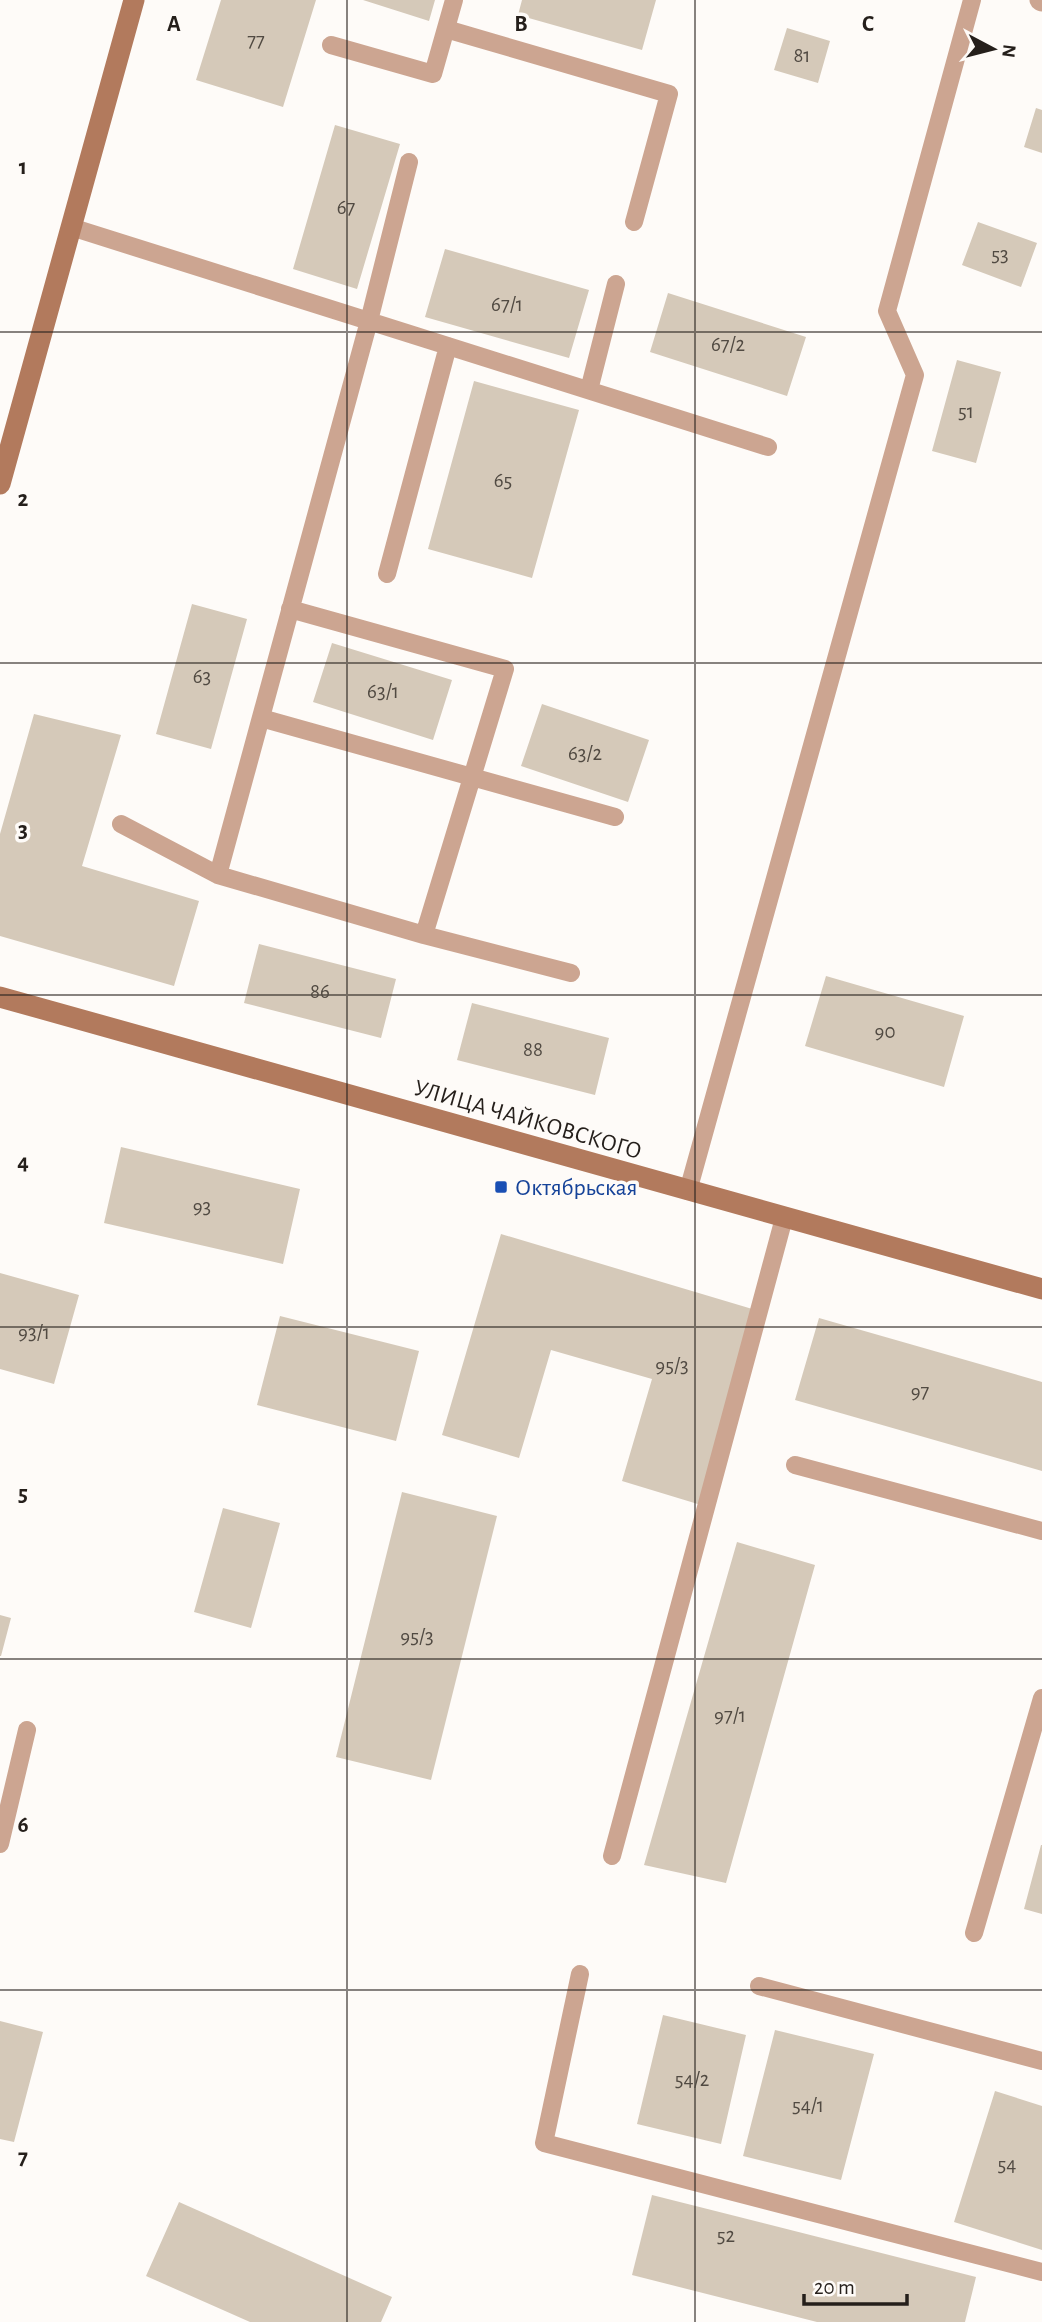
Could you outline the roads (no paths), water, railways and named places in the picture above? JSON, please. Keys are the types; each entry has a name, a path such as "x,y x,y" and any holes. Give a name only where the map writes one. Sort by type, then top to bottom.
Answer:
{"main road":[{"path":"0,484 134,0"},
{"name":"УЛИЦА ЧАЙКОВСКОГО","path":"0,997 1042,1289"}],"lane":[{"path":"331,45 433,74 454,0"},
{"path":"688,1191 915,375 887,311 972,0"},
{"path":"446,29 669,94 634,222"},
{"path":"218,876 369,321 409,162"},
{"path":"71,227 768,447"},
{"path":"589,390 616,284"},
{"path":"387,574 448,346"},
{"path":"290,609 505,668 424,935"},
{"path":"261,718 615,817"},
{"path":"121,824 218,876 424,935 571,973"},
{"path":"612,1856 784,1218"},
{"path":"795,1465 1042,1531"},
{"path":"974,1933 1042,1698"},
{"path":"0,1844 27,1730"},
{"path":"580,1974 544,2143 1042,2272"},
{"path":"759,1986 1042,2061"}],"place":[{"name":"Октябрьская","path":"501,1187"}]}
